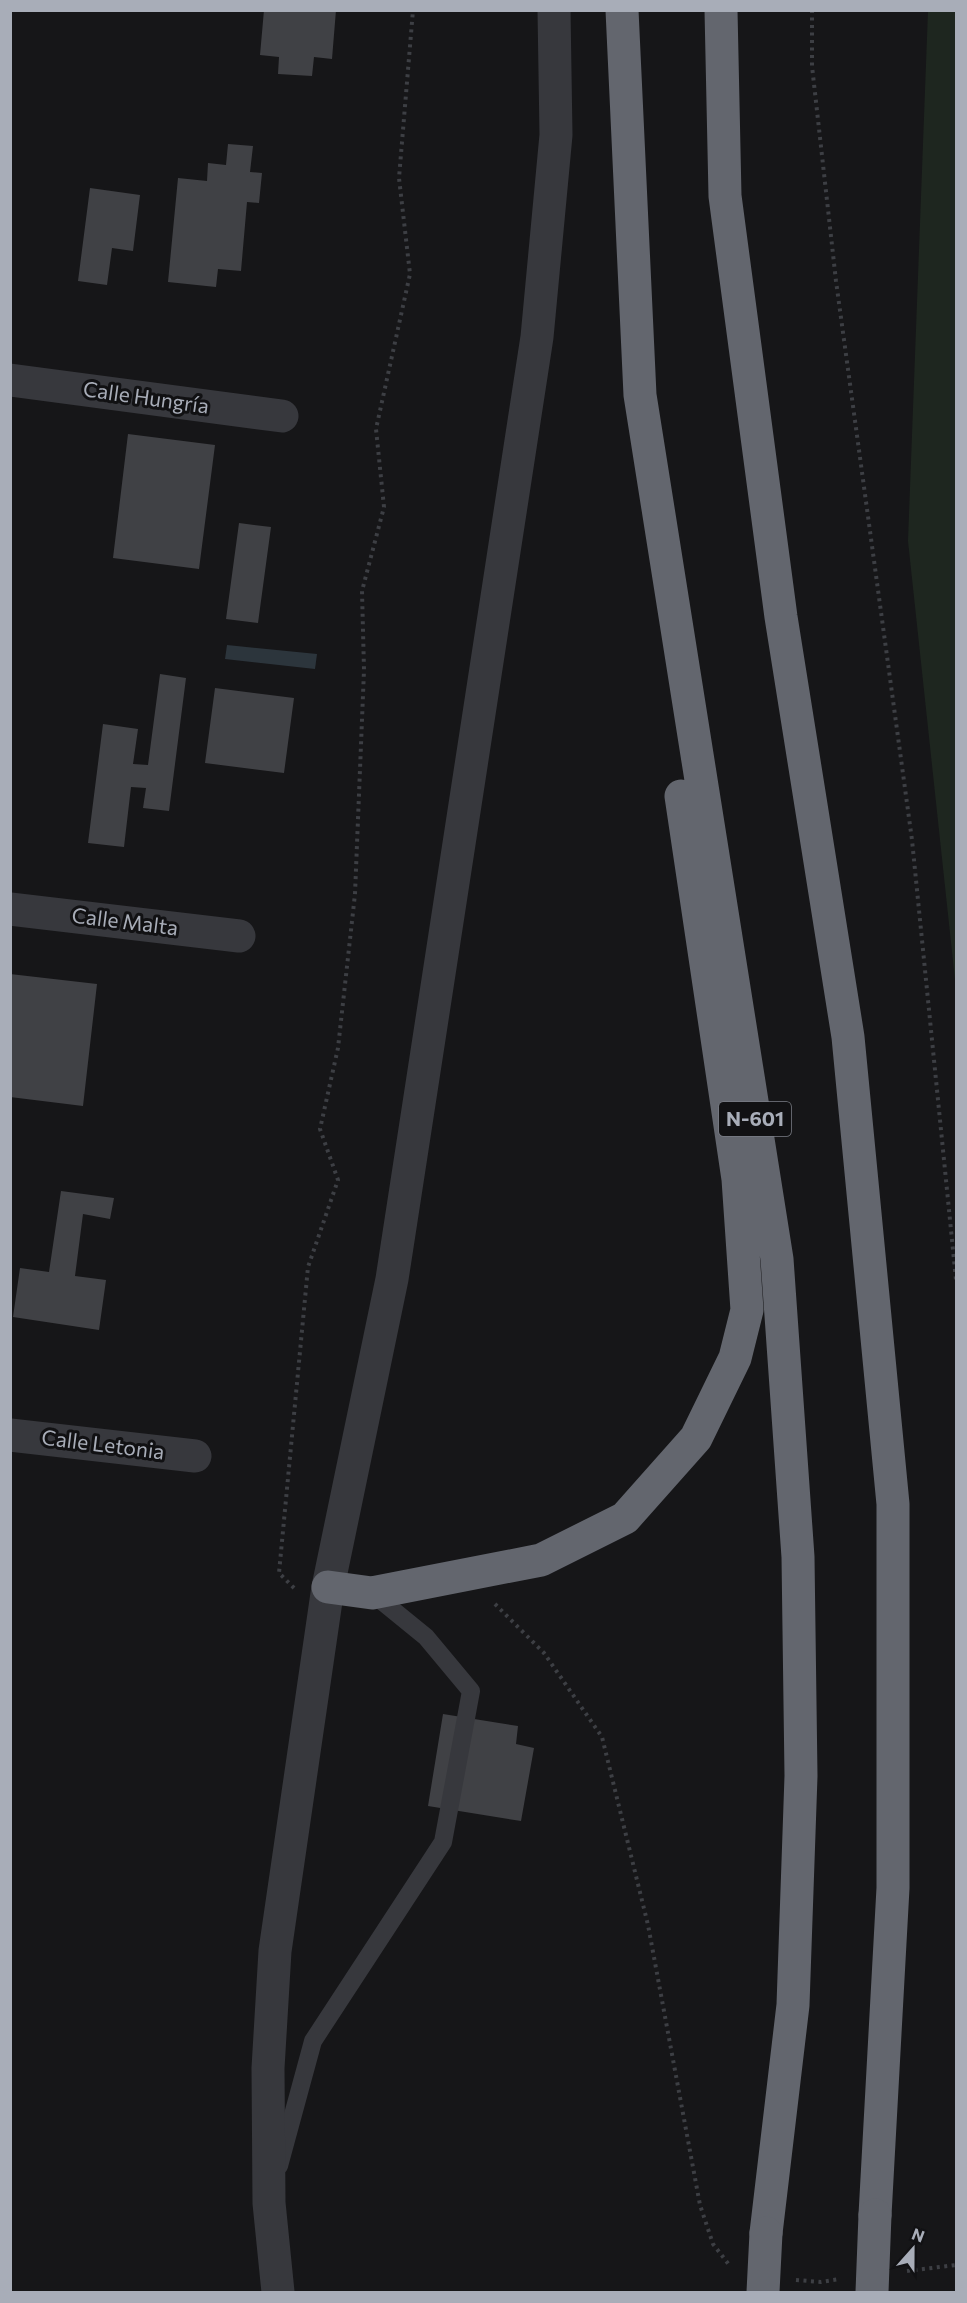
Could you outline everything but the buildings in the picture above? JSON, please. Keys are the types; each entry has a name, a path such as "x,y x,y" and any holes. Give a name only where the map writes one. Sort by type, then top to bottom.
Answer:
{"highway":[{"name":"N-601","path":"622,10 640,394 777,1259 798,1545 801,1776 794,2005 766,2233 774,2286"},
{"path":"721,10 725,196 781,616 848,1037 893,1504 893,1888 875,2215 857,2286"},
{"path":"328,1587 372,1593 541,1560 625,1518 696,1438 735,1358 747,1310 738,1179 669,715 640,394"}],"street":[{"path":"278,2292 269,2203 268,2068 275,1951 328,1587 393,1279 535,349 556,135 554,10"},
{"name":"Calle Hungría","path":"10,380 282,416"},
{"name":"Calle Malta","path":"10,909 239,936"},
{"name":"Calle Letonia","path":"10,1435 195,1456"}],"lane":[{"path":"269,2203 314,2041 443,1842 471,1691 426,1638 372,1593"}],"path":[{"path":"328,1587 295,1588 279,1573 308,1267 338,1180 320,1129 338,1047 355,894 364,670 362,591 384,507 376,429 410,274 399,178 413,10"},
{"path":"812,10 812,66 834,269 912,840 957,1280"},
{"path":"466,1575 544,1653 602,1737 648,1925 700,2205 713,2244 737,2274"},
{"path":"900,2272 957,2265"},
{"path":"774,2286 820,2282 857,2286"}],"shaded area":[{"path":"928,11 956,11 956,989 908,541"},
{"path":"227,645 317,654 315,669 225,659"}]}
